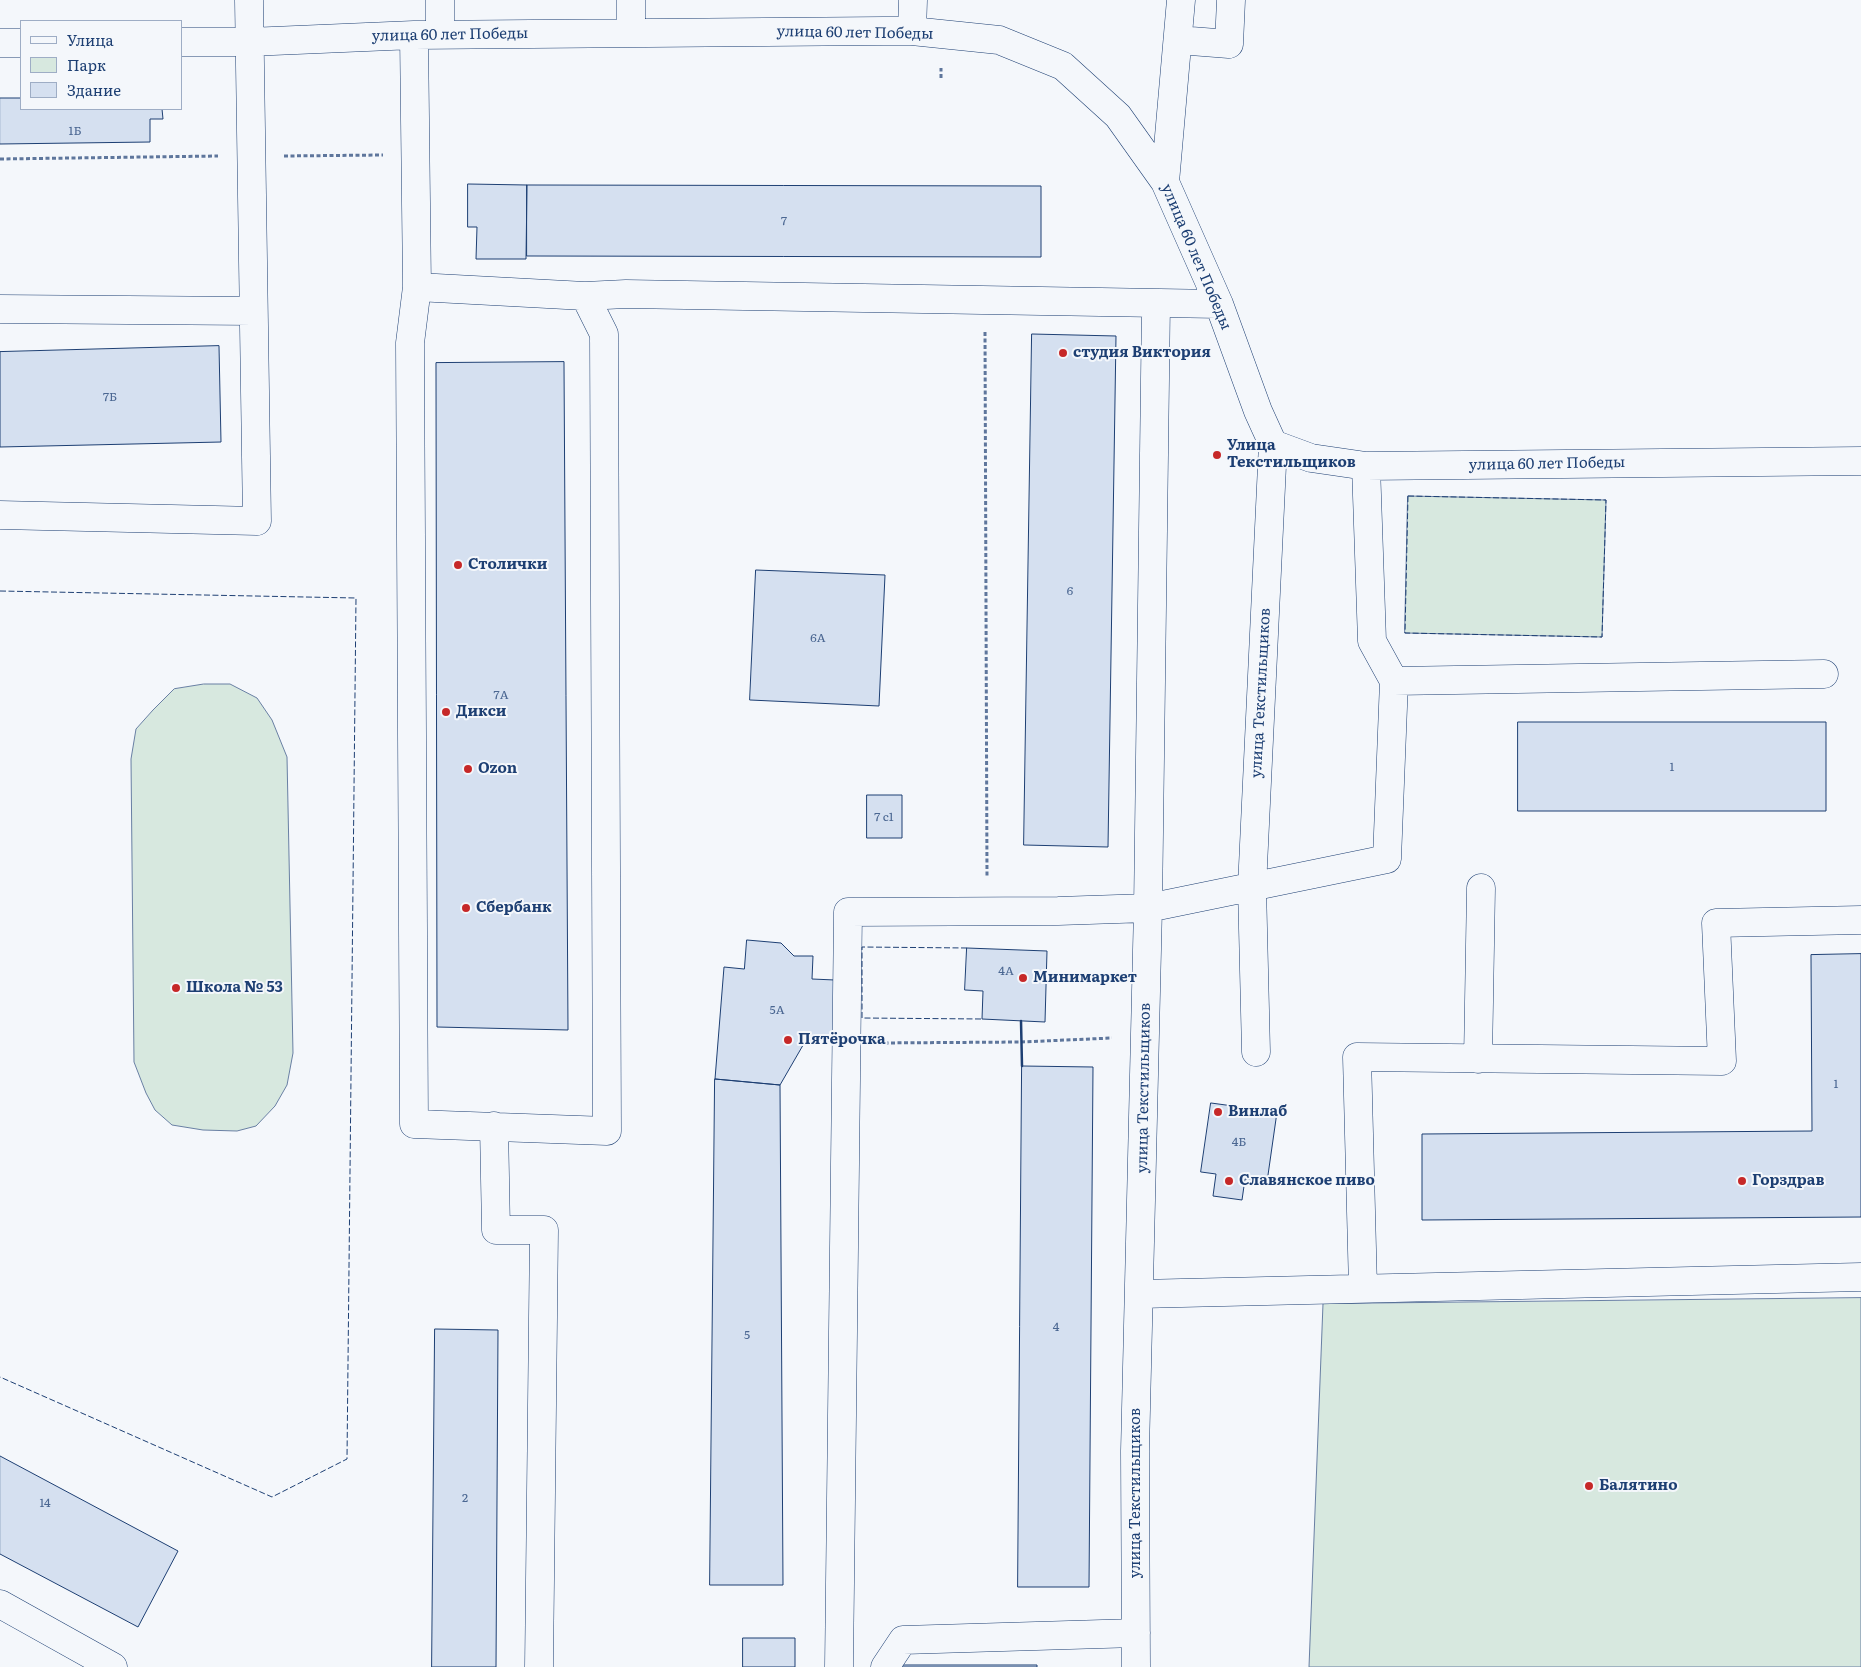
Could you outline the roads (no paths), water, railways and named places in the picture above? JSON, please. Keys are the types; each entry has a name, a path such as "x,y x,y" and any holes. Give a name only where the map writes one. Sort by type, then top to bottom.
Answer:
{"street":[{"path":"0,515 257,521 249,0"},
{"path":"440,0 427,35 416,154 417,287 410,343 414,1124 607,1131 604,334 584,296"},
{"path":"631,0 631,32"},
{"path":"912,31 913,0"},
{"path":"1166,182 1181,0"},
{"path":"1178,40 1229,44 1231,0"},
{"name":"улица 60 лет Победы","path":"182,42 249,42 427,35 912,31 999,40 1063,66 1118,116 1166,182 1218,304 1258,411 1273,444 1311,458 1366,466 1861,461"},
{"path":"0,43 20,43"},
{"path":"417,287 584,296 626,294 1218,304"},
{"name":"улица Текстильщиков","path":"1136,1667 1135,1451 1148,908 1156,303"},
{"path":"0,309 253,311"},
{"name":"улица Текстильщиков","path":"1256,1052 1252,887 1273,444"},
{"path":"839,1667 848,912 987,912 1148,908 1387,859 1394,680 1372,641 1366,466"},
{"path":"1394,680 1824,674"},
{"path":"1478,1059 1481,888"},
{"path":"1363,1288 1357,1057 1722,1061 1716,923 1861,920"},
{"path":"494,1126 496,1230 544,1230 539,1667"},
{"path":"1139,1294 1861,1277"},
{"path":"0,1604 113,1667"},
{"path":"885,1667 903,1640 1136,1633"}],"place":[{"name":"студия Виктория","path":"1063,353"},
{"name":"Улица Текстильщиков","path":"1217,455"},
{"name":"Столички","path":"458,565"},
{"name":"Дикси","path":"446,712"},
{"name":"Ozon","path":"468,769"},
{"name":"Сбербанк","path":"466,908"},
{"name":"Минимаркет","path":"1023,978"},
{"name":"Школа № 53","path":"176,988"},
{"name":"Пятёрочка","path":"788,1040"},
{"name":"Винлаб","path":"1218,1112"},
{"name":"Славянское пиво","path":"1229,1181"},
{"name":"Горздрав","path":"1742,1181"},
{"name":"Балятино","path":"1589,1486"}]}
